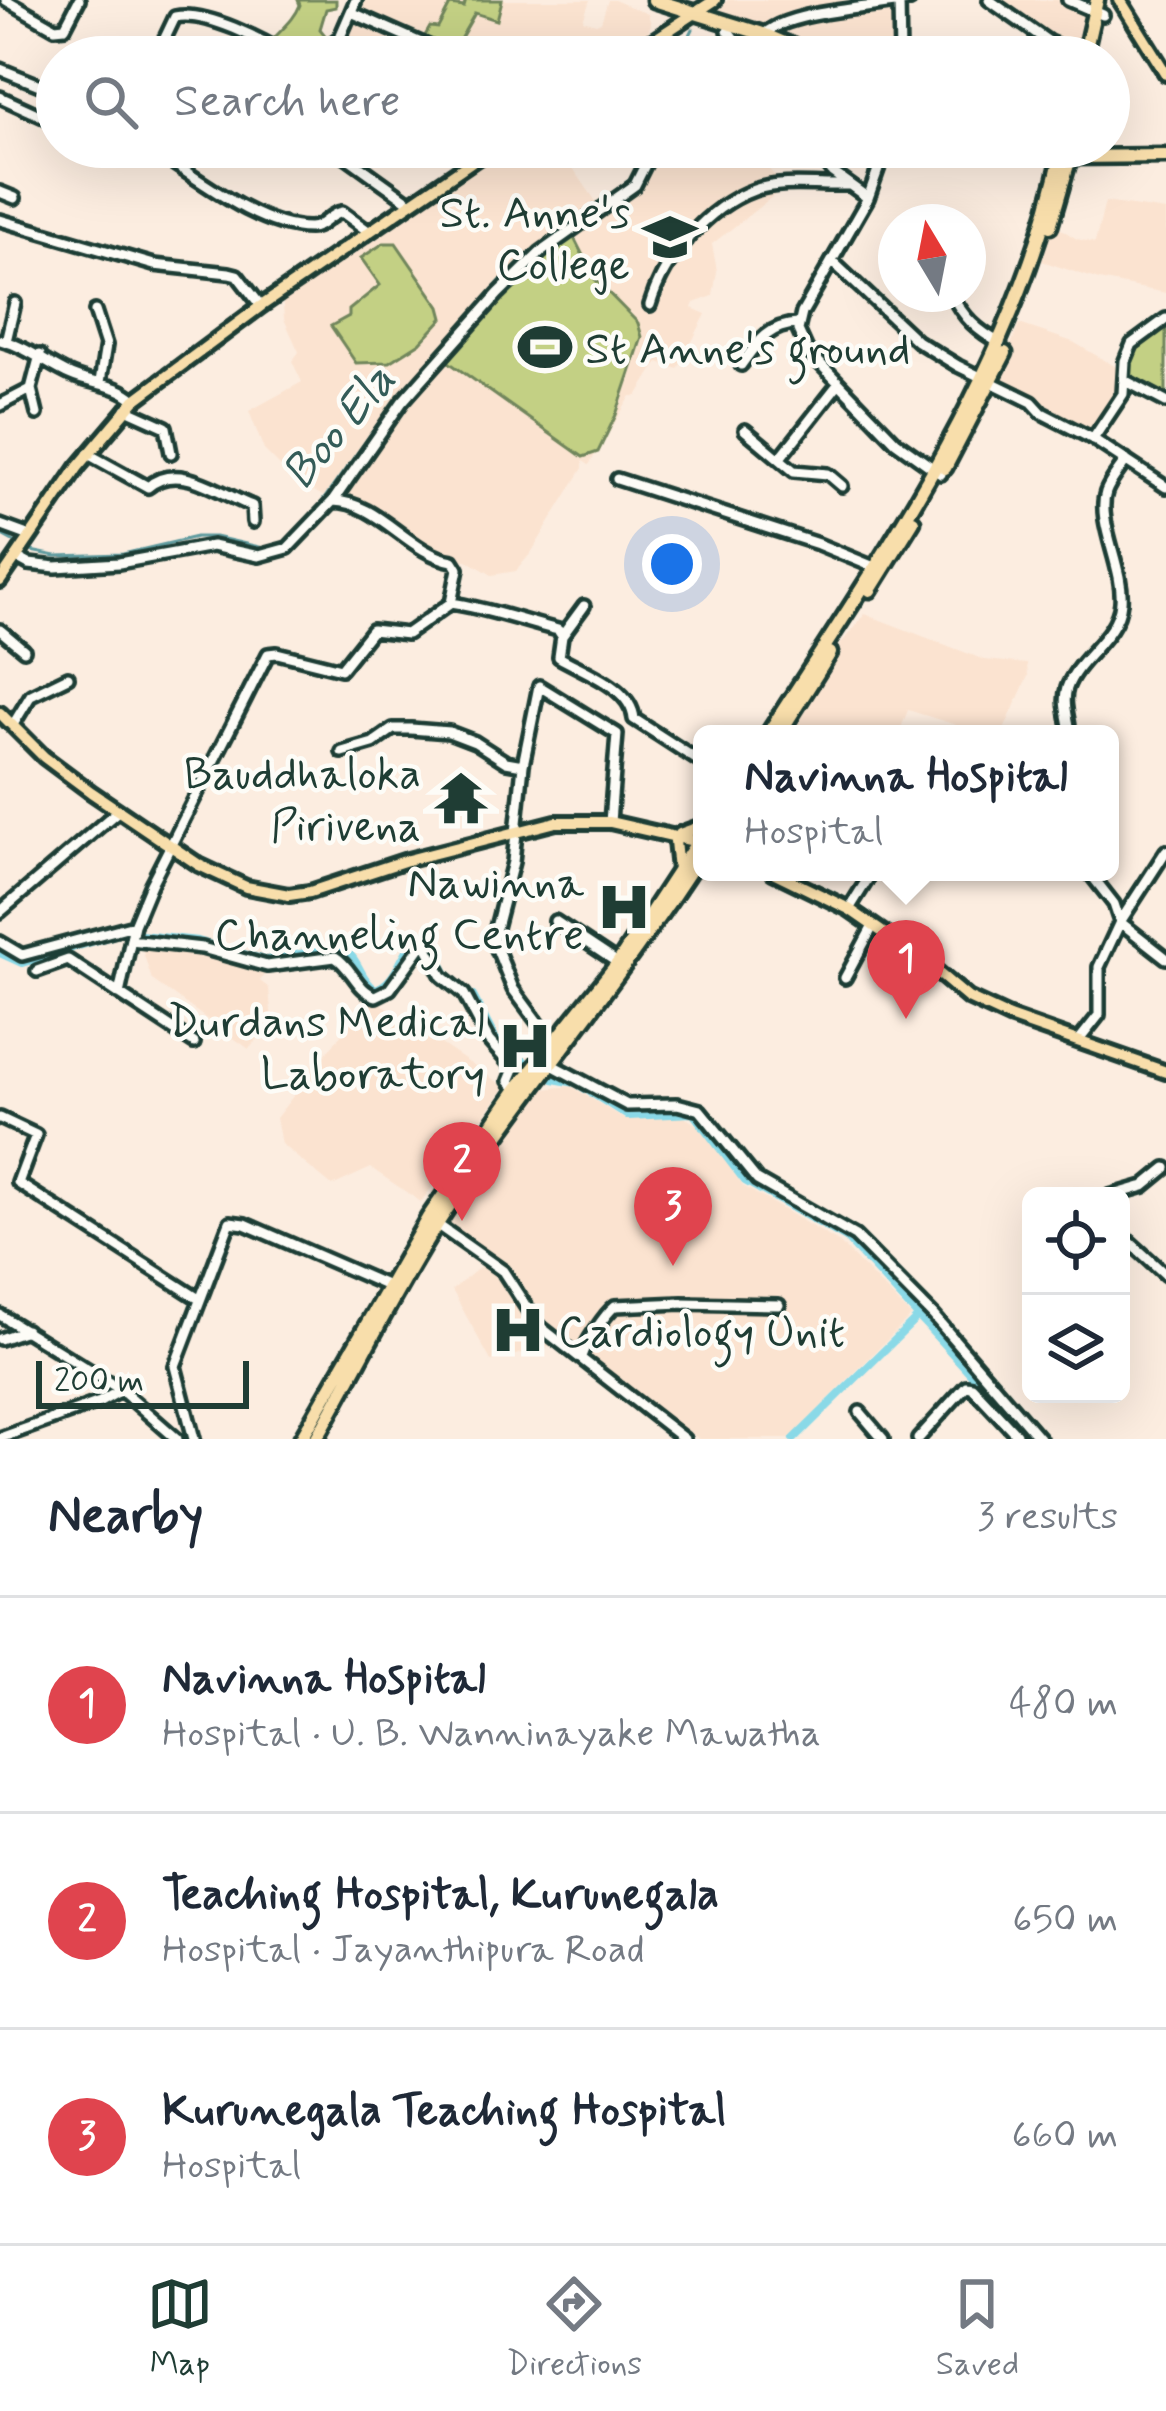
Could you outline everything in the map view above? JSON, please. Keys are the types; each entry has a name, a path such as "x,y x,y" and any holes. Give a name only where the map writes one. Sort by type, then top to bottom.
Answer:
{"highway":[{"path":"636,0 758,36"},
{"path":"654,0 728,31 756,36"},
{"path":"1130,155 1166,156"},
{"path":"1052,168 1059,188"},
{"path":"784,725 988,381 1063,168"},
{"path":"988,381 1059,188 1076,168"},
{"path":"774,725 938,472"},
{"path":"301,1439 432,1221 527,1084 625,968 693,855"},
{"path":"546,1063 553,1043 682,875"},
{"path":"316,1439 392,1288"}],"main road":[{"path":"660,36 715,0"},
{"path":"1120,0 1166,74"},
{"path":"0,581 88,454 131,405 261,306 461,168"},
{"path":"0,712 44,757 171,845 227,880 289,895 556,821 610,822 693,842"},
{"path":"676,838 693,842"},
{"path":"676,838 682,875 693,870"},
{"path":"791,881 849,909 968,998 1166,1072"}],"street":[{"path":"6,0 55,28 65,27 79,0"},
{"path":"340,36 356,0"},
{"path":"989,0 1040,36"},
{"path":"1068,0 1100,7"},
{"path":"763,36 796,20 902,1 901,36"},
{"path":"351,12 405,36"},
{"path":"166,36 175,17 192,13 249,36"},
{"path":"728,31 732,36"},
{"path":"0,70 36,84"},
{"path":"0,98 36,114"},
{"path":"180,168 242,208 292,226 310,228 342,212 368,231"},
{"path":"362,168 411,203"},
{"path":"18,554 29,564 56,567 212,546 259,556 278,552 309,529 333,501 402,402 498,294 541,252 635,185 644,168"},
{"path":"832,168 868,198"},
{"path":"879,168 868,198 798,324 801,342 896,442 938,472"},
{"path":"650,305 676,251 709,219 753,190 848,185"},
{"path":"0,192 15,198"},
{"path":"0,220 154,265 236,275 261,306"},
{"path":"832,261 917,341 1032,401 1042,412 1093,439 1166,488"},
{"path":"15,303 3,341 40,355 62,371 119,388 131,405 166,427 170,453"},
{"path":"95,311 106,345 100,382"},
{"path":"961,312 1000,343"},
{"path":"1093,439 1123,394 1132,344 1166,319"},
{"path":"741,365 765,334 798,324"},
{"path":"37,414 31,388 40,355"},
{"path":"1126,381 1166,402"},
{"path":"780,458 838,383"},
{"path":"0,405 31,388"},
{"path":"745,430 799,474 829,474 842,486"},
{"path":"88,454 148,487 162,476 179,474 252,506 254,522"},
{"path":"1069,725 1068,684 1117,618 1121,602 1118,560 1104,504 1107,488 1126,460"},
{"path":"616,478 874,567"},
{"path":"333,501 365,510 438,559 453,561 458,569 451,603"},
{"path":"0,525 30,536"},
{"path":"119,994 134,925 264,657 277,653 341,669 371,630 407,634 451,603 558,630 562,636"},
{"path":"584,605 562,636 559,657 624,695 633,707 634,719 693,757"},
{"path":"0,630 24,650"},
{"path":"14,723 31,695 68,677"},
{"path":"553,1043 513,989 493,939 513,862 523,765 538,686 617,734 610,822"},
{"path":"342,752 374,742 394,729 411,728 449,732 506,762 523,765"},
{"path":"0,912 118,810"},
{"path":"1080,1039 1099,1015 1099,967 1120,922 1166,851"},
{"path":"1152,877 1166,882"},
{"path":"849,909 866,881"},
{"path":"1097,881 1114,904 1120,922 1166,958"},
{"path":"556,921 618,963"},
{"path":"0,942 22,956 134,925"},
{"path":"845,978 873,926"},
{"path":"130,940 202,948 267,966 335,957 367,993 376,996 386,992 424,942 442,976 464,994 489,1041 514,1069 509,1081 527,1084"},
{"path":"37,971 68,960 194,1043"},
{"path":"546,1063 627,1105 677,1104 700,1110 757,1180 855,1236 933,1315 1040,1439"},
{"path":"0,1118 37,1135 18,1183 199,1300"},
{"path":"1130,1190 1144,1186 1166,1168"},
{"path":"432,1221 503,1271 538,1325 683,1439"},
{"path":"194,1439 175,1366 230,1222 245,1224 392,1288"},
{"path":"1130,1242 1166,1275"},
{"path":"581,1357 585,1341 615,1306 779,1305"},
{"path":"0,1316 121,1390 177,1439"},
{"path":"0,1339 26,1330"},
{"path":"918,1439 967,1386 1016,1434"},
{"path":"0,1438 121,1390"},
{"path":"860,1412 883,1439"}],"shaded area":[{"path":"356,0 466,0 464,7 450,5 436,29 440,36 338,36"},
{"path":"502,0 590,0 583,20 596,24 608,0 614,0 648,14 647,35 462,36 475,13 497,20"},
{"path":"728,0 893,0 751,27 728,23 717,8"},
{"path":"998,0 1066,0 1088,13 1082,36 1046,36"},
{"path":"895,6 898,36 780,36 787,26"},
{"path":"460,168 573,168 602,210 526,268 636,186 650,168 767,168 782,183 841,180 848,188 781,190 712,244 717,271 713,296 694,303 692,308 706,314 678,369 658,362 589,465 583,461 583,468 516,571 492,575 467,560 438,559 365,510 333,501 296,482 264,450 249,411 302,382 292,361 299,352 284,319 282,291"},
{"path":"1105,202 1166,211 1166,293 1099,280 1042,261 1053,224 1077,239 1095,243"},
{"path":"1019,324 1073,342 1118,368 1126,381 1093,439 1041,401 998,379"},
{"path":"865,614 985,660 1027,664 1028,676 1006,725 956,725 908,710 902,725 791,725"},
{"path":"141,946 203,953 267,970 260,981 269,988 272,1023 249,1049 152,980"},
{"path":"367,1001 380,1003 505,1087 421,1202 371,1168 332,1186 281,1144 276,1118"},
{"path":"571,1086 624,1119 681,1115 704,1129 743,1186 840,1243 911,1316 789,1439 699,1439 566,1343 491,1361 452,1290 491,1258 444,1222 544,1089"}],"green space":[{"path":"298,0 336,0 336,7 326,9 320,29 326,36 276,36 300,5"},
{"path":"466,0 502,0 497,20 475,13 462,36 425,36 430,27 438,28 450,5 464,7"},
{"name":"St Anne's ground","path":"570,230 595,279 638,323 642,337 598,452 583,457 443,358 498,294"},
{"path":"384,243 396,243 443,318 420,343 390,362 356,363 331,326 349,316 349,310 380,285 361,258"},
{"path":"1166,319 1166,402 1126,381 1127,352"}],"waterway":[{"name":"Boo Ela","path":"690,36 693,29"},
{"name":"Boo Ela","path":"282,545 319,506 382,418 500,281 633,177 637,168"},
{"name":"Boo Ela","path":"0,534 31,551 56,556 123,554 196,537 268,549"},
{"path":"0,953 22,963 122,933 198,941 266,960 339,947 375,989 391,978 411,945 426,934 447,974 473,996 495,1038 508,1051 553,1079 576,1083 628,1116 693,1113 745,1181 846,1238 1031,1439"},
{"path":"794,1439 920,1315"}],"place":[{"name":"St. Anne's College","path":"670,237"},
{"name":"St Anne's ground","path":"545,347"},
{"name":"Bauddhaloka Pirivena","path":"461,798"},
{"name":"Nawinna Channeling Centre","path":"624,907"},
{"name":"Navinna Hospital","path":"906,1019"},
{"name":"Durdans Medical Laboratory","path":"525,1046"},
{"name":"Teaching Hospital, Kurunegala","path":"462,1221"},
{"name":"Kurunegala Teaching Hospital","path":"673,1266"},
{"name":"Cardiology Unit","path":"518,1330"}]}
